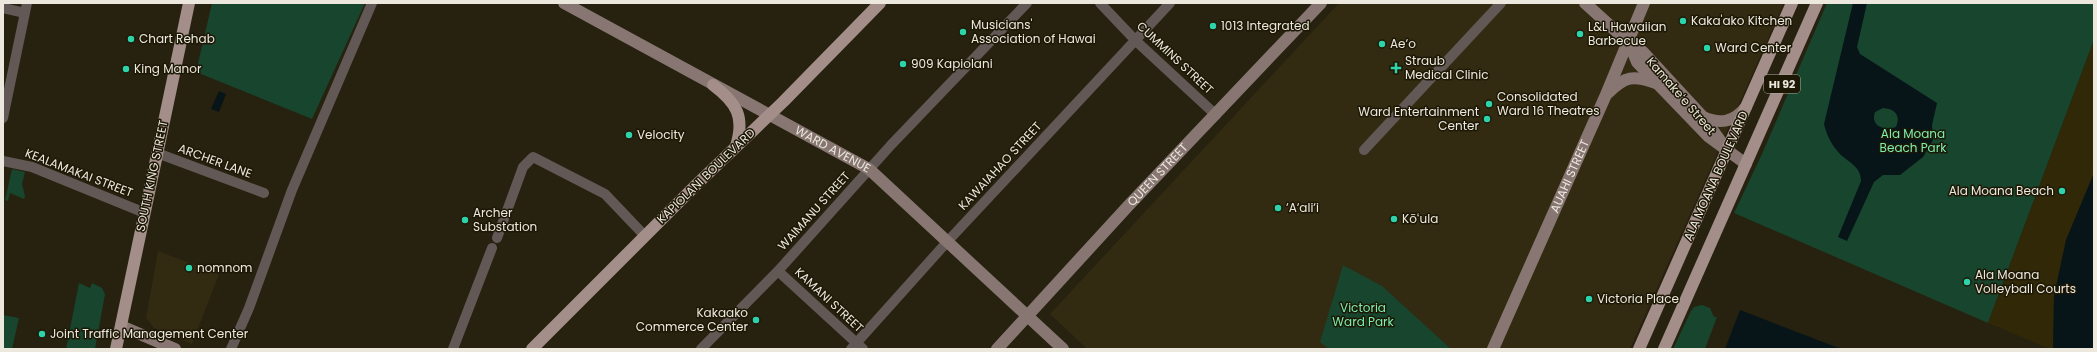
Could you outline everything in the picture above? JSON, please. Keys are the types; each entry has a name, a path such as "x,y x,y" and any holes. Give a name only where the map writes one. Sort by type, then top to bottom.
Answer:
{"main road":[{"name":"SOUTH KING STREET","path":"116,349 189,3"},
{"name":"KAPIOLANI BOULEVARD","path":"532,349 645,236 770,115 880,3"},
{"name":"ALA MOANA BOULEVARD","path":"1639,349 1792,3"},
{"name":"ALA MOANA BOULEVARD","path":"1664,349 1816,3"},
{"path":"713,85 732,101 738,114 741,127 735,148"}],"street":[{"path":"231,349 249,308 292,190 372,3"},
{"name":"WARD AVENUE","path":"564,3 869,169 1063,349"},
{"name":"WAIMANU STREET","path":"702,349 778,271 869,169 1027,3"},
{"name":"CUMMINS STREET","path":"1100,3 1136,41 1216,115"},
{"name":"KAWAIAHAO STREET","path":"857,347 947,242 1170,3"},
{"name":"QUEEN STREET","path":"997,349 1129,205 1321,3"},
{"path":"1364,150 1501,3"},
{"name":"Kamakeʻe Street","path":"1585,3 1628,42 1643,52 1704,117 1727,150"},
{"name":"AUAHI STREET","path":"1493,349 1605,97 1644,3"},
{"path":"3,8 26,8 3,118"},
{"name":"Kamakeʻe Street","path":"1628,42 1637,62 1710,137 1727,150"},
{"path":"1605,97 1624,79 1632,77 1642,78 1657,83"},
{"path":"1704,117 1717,122 1725,122 1740,115 1748,105"},
{"path":"1727,150 1746,164"},
{"name":"ARCHER LANE","path":"157,153 264,193"},
{"path":"496,238 523,167 532,157 605,194 645,236"},
{"name":"KEALAMAKAI STREET","path":"3,161 32,167 145,213"},
{"path":"453,349 492,248"},
{"name":"KAMANI STREET","path":"778,271 857,347"},
{"path":"121,326 175,349"}],"shaded area":[{"path":"1339,3 1784,3 1630,349 1087,349 1050,314"},
{"path":"1853,3 1867,3 1857,47 1860,54 1937,103 1932,125 1933,140 1923,157 1900,175 1883,175 1874,182 1847,241 1838,237 1861,181 1861,176 1857,169 1841,155 1832,144 1824,124","holes":["1883,108 1896,113 1898,119 1896,127 1883,128 1874,121 1875,112"]},
{"path":"219,91 226,94 219,112 211,109"},
{"path":"2094,173 2094,349 2053,349 2054,296 2066,240"},
{"path":"158,251 219,274 192,344 154,328 146,318"},
{"path":"1740,310 1836,347 1843,349 1725,349"}],"green space":[{"path":"212,3 365,3 312,119 196,72"},
{"name":"Ala Moana Beach Park","path":"1827,3 2094,3 2094,40 1988,323 1734,213 1762,154"},
{"path":"12,169 25,172 22,184 25,196 24,199 10,193 8,201 5,200"},
{"name":"Victoria Ward Park","path":"1343,265 1382,286 1451,349 1329,349 1320,342"},
{"path":"79,283 90,288 92,283 102,288 105,294 95,349 66,349"},
{"path":"1702,305 1710,308 1714,317 1717,317 1705,349 1673,349 1691,311 1694,307"},
{"path":"3,315 19,318 12,349 3,349"}],"sand":[{"name":"Ala Moana Beach","path":"2094,40 2094,173 2066,240 2054,296 2053,349 2050,349 1988,323"}],"place":[{"name":"Kaka'ako Kitchen","path":"1683,21"},
{"name":"1013 Integrated","path":"1213,26"},
{"name":"Musicians' Association of Hawai","path":"963,32"},
{"name":"L&L Hawaiian Barbecue","path":"1580,34"},
{"name":"Chart Rehab","path":"131,39"},
{"name":"Ae‘o","path":"1382,44"},
{"name":"Ward Center","path":"1707,48"},
{"name":"909 Kapiolani","path":"903,64"},
{"name":"Straub Medical Clinic","path":"1396,68"},
{"name":"King Manor","path":"126,69"},
{"name":"Consolidated Ward 16 Theatres","path":"1489,104"},
{"name":"Ward Entertainment Center","path":"1487,119"},
{"name":"Velocity","path":"629,135"},
{"name":"Ala Moana Beach","path":"2062,191"},
{"name":"‘A‘ali‘i","path":"1278,208"},
{"name":"Kōʻula","path":"1394,219"},
{"name":"Archer Substation","path":"465,220"},
{"name":"nomnom","path":"189,268"},
{"name":"Ala Moana Volleyball Courts","path":"1967,282"},
{"name":"Victoria Place","path":"1589,299"},
{"name":"Kakaako Commerce Center","path":"756,320"},
{"name":"Joint Traffic Management Center","path":"42,334"}]}
